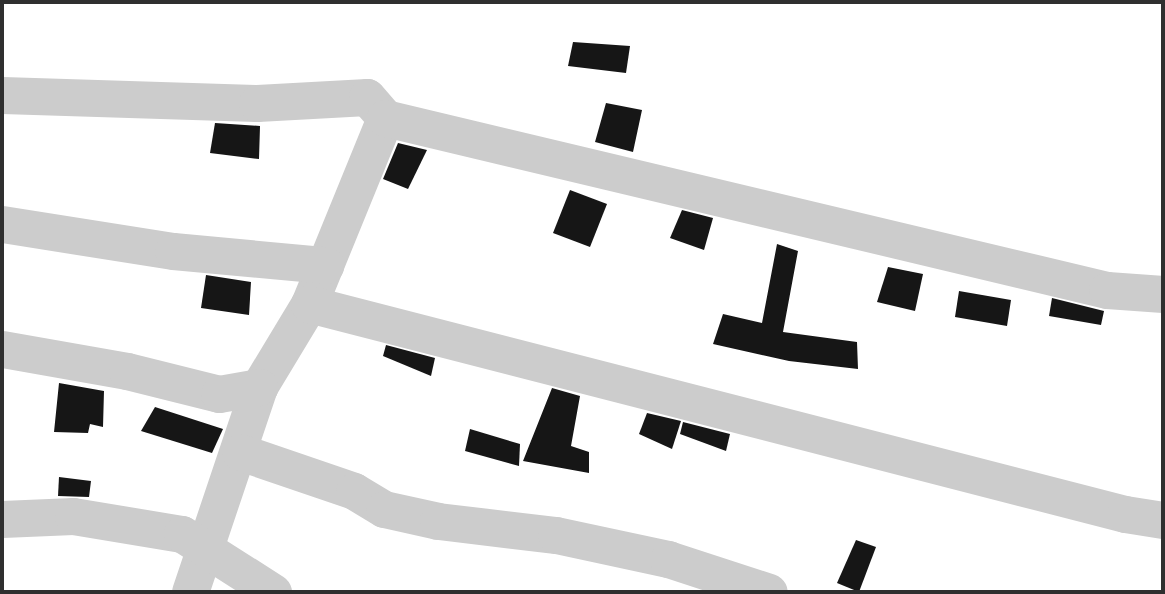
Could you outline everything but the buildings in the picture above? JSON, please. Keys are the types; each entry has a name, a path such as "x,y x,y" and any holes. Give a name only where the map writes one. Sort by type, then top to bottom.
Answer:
{"street":[{"path":"2,96 257,103 367,97 385,118 1107,290 1163,295"},
{"path":"190,592 202,545 240,452 259,387 309,304 385,118"},
{"path":"2,224 173,251 326,265"},
{"path":"309,304 1163,520"},
{"path":"2,349 219,394 259,387"},
{"path":"240,452 354,491 384,509 438,521 556,535 668,559 769,592"},
{"path":"2,519 73,516 181,534 273,592"}]}
